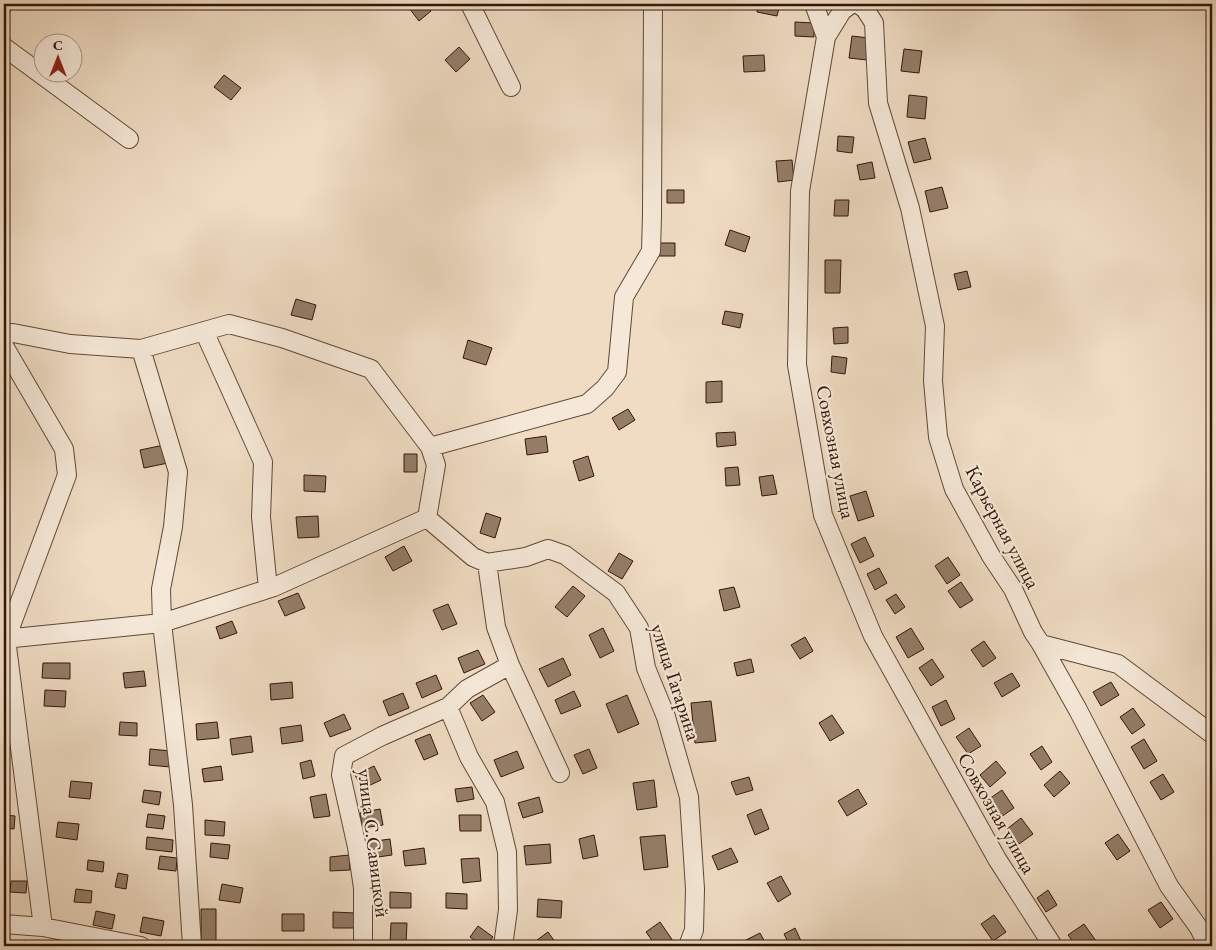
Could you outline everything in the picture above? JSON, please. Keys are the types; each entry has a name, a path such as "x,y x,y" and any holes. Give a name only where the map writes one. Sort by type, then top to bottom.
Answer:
{"street":[{"path":"470,4 512,87"},
{"path":"430,447 587,404 606,388 618,372 624,297 651,251 653,4"},
{"name":"Совхозная улица","path":"814,4 826,37 800,191 797,365 823,514 873,636 997,859 1054,946"},
{"path":"826,37 842,10 851,4"},
{"name":"Карьерная улица","path":"858,4 865,9 874,23 878,103 910,208 935,326 933,381 938,437 954,489 991,556 1013,589 1033,632 1169,886 1206,925 1208,946"},
{"path":"4,46 129,139"},
{"path":"4,334 14,333 70,344 141,349 228,324 282,338 371,369 430,447 436,465 427,518"},
{"path":"204,331 263,462 261,517 268,589"},
{"path":"4,346 64,449 67,475 5,639 43,928"},
{"path":"141,349 178,472 173,528 161,589 162,623 183,805 192,946"},
{"path":"5,639 162,623 268,589 427,518"},
{"path":"427,518 473,557 488,563 496,626 510,665 560,773"},
{"name":"улица Гагарина","path":"488,563 526,557 548,549 565,555 616,593 639,628 646,668 666,716 689,797 695,889 694,930 688,946"},
{"path":"1041,644 1118,664 1212,734"},
{"name":"улица С.Савицкой","path":"363,946 362,888 357,847 342,775 344,756 382,736 448,707 467,689 510,665"},
{"path":"448,707 469,757 495,802 507,852 508,910 502,946"},
{"path":"4,924 43,928 141,946"}],"building":[{"path":"4,4 10,4 10,12 4,12"},
{"path":"406,4 425,4 431,11 419,21"},
{"path":"622,4 642,4 642,7 622,7"},
{"path":"758,4 780,4 777,16 757,12"},
{"path":"795,22 814,23 814,37 795,36"},
{"path":"852,36 869,38 867,60 849,58"},
{"path":"459,47 470,59 456,72 445,60"},
{"path":"904,49 922,51 919,73 901,71"},
{"path":"764,55 765,71 744,72 743,56"},
{"path":"224,75 241,88 231,100 214,87"},
{"path":"909,95 927,97 925,119 907,117"},
{"path":"838,136 854,137 852,153 837,151"},
{"path":"925,138 931,159 914,163 908,142"},
{"path":"792,160 794,180 778,182 776,161"},
{"path":"872,162 875,178 860,180 857,165"},
{"path":"942,187 948,208 930,212 925,191"},
{"path":"667,190 684,190 684,203 667,203"},
{"path":"835,200 849,200 848,216 834,216"},
{"path":"730,230 750,237 745,252 725,245"},
{"path":"658,243 675,243 675,256 658,256"},
{"path":"825,260 841,260 840,293 825,293"},
{"path":"967,271 971,287 958,290 954,274"},
{"path":"296,299 316,305 312,320 291,315"},
{"path":"725,311 743,314 740,328 722,324"},
{"path":"848,327 848,343 834,344 833,328"},
{"path":"468,340 492,348 486,365 463,358"},
{"path":"832,356 847,358 845,374 831,372"},
{"path":"722,381 722,402 706,403 706,382"},
{"path":"628,409 635,420 619,430 612,418"},
{"path":"735,432 736,445 717,447 716,433"},
{"path":"546,436 548,452 527,455 525,439"},
{"path":"164,445 168,463 144,468 140,450"},
{"path":"404,454 417,454 417,472 404,472"},
{"path":"588,456 594,476 579,481 573,461"},
{"path":"738,467 740,485 726,486 725,468"},
{"path":"304,475 326,476 325,492 304,491"},
{"path":"773,475 777,494 762,496 759,477"},
{"path":"866,491 874,516 858,521 850,496"},
{"path":"486,513 501,518 495,538 480,533"},
{"path":"318,516 319,537 298,538 296,517"},
{"path":"865,537 874,556 860,563 851,544"},
{"path":"404,546 412,561 393,571 385,557"},
{"path":"619,553 633,561 622,579 608,571"},
{"path":"948,557 960,575 947,584 935,566"},
{"path":"879,568 887,583 875,590 867,574"},
{"path":"961,582 973,600 960,608 948,591"},
{"path":"573,586 585,596 567,617 555,607"},
{"path":"734,587 740,607 724,611 719,590"},
{"path":"298,593 305,608 285,616 278,601"},
{"path":"896,594 905,607 895,614 886,600"},
{"path":"448,604 457,624 442,630 433,610"},
{"path":"232,621 237,633 220,639 216,627"},
{"path":"603,628 614,651 600,658 589,635"},
{"path":"911,628 924,649 908,658 896,637"},
{"path":"805,637 813,651 800,659 791,645"},
{"path":"984,641 996,658 983,667 971,650"},
{"path":"478,650 485,664 464,673 458,658"},
{"path":"563,658 571,675 548,687 539,669"},
{"path":"751,659 754,672 737,676 734,663"},
{"path":"932,659 944,677 931,686 919,668"},
{"path":"43,663 70,663 70,679 42,678"},
{"path":"144,671 146,686 125,688 123,673"},
{"path":"1012,673 1020,686 1002,697 994,683"},
{"path":"436,675 442,689 422,698 416,683"},
{"path":"292,682 293,698 271,700 270,684"},
{"path":"1111,682 1119,695 1101,706 1093,692"},
{"path":"45,690 66,691 65,707 44,706"},
{"path":"574,691 581,706 561,714 555,700"},
{"path":"403,693 409,708 389,716 383,701"},
{"path":"483,695 495,712 482,721 470,703"},
{"path":"627,695 639,724 618,733 606,704"},
{"path":"946,700 955,719 941,726 932,707"},
{"path":"711,701 716,741 695,743 691,703"},
{"path":"1133,708 1145,725 1132,734 1120,717"},
{"path":"344,714 351,729 330,737 324,723"},
{"path":"832,715 844,733 830,741 819,723"},
{"path":"120,722 137,723 137,736 119,735"},
{"path":"217,722 219,738 197,740 196,724"},
{"path":"301,725 303,741 282,744 280,728"},
{"path":"969,728 981,746 968,754 956,737"},
{"path":"430,734 438,754 424,760 415,740"},
{"path":"251,736 253,752 232,755 230,739"},
{"path":"1144,739 1157,761 1144,769 1131,747"},
{"path":"1042,746 1052,762 1041,770 1030,754"},
{"path":"150,749 171,751 170,767 149,765"},
{"path":"589,749 597,768 583,774 574,755"},
{"path":"517,751 524,768 501,777 494,760"},
{"path":"311,760 315,776 303,779 300,763"},
{"path":"996,761 1006,773 990,787 980,775"},
{"path":"221,766 223,780 204,782 202,769"},
{"path":"374,766 381,780 362,789 355,775"},
{"path":"1060,771 1070,783 1054,797 1044,785"},
{"path":"1163,774 1174,792 1161,800 1150,782"},
{"path":"749,777 753,790 736,795 731,782"},
{"path":"654,780 657,807 637,810 633,783"},
{"path":"71,781 92,783 90,799 69,797"},
{"path":"472,787 474,799 457,802 455,789"},
{"path":"858,789 867,804 847,816 838,801"},
{"path":"144,790 161,792 159,805 142,802"},
{"path":"1002,790 1014,808 1001,817 989,799"},
{"path":"326,794 330,816 314,818 310,797"},
{"path":"539,797 543,812 523,818 518,803"},
{"path":"380,809 383,825 362,828 360,813"},
{"path":"761,809 769,829 755,835 747,815"},
{"path":"148,814 165,816 163,829 146,827"},
{"path":"4,815 15,816 14,829 4,828"},
{"path":"459,815 481,815 481,831 460,831"},
{"path":"1021,818 1033,834 1019,844 1007,829"},
{"path":"205,820 225,822 224,836 205,835"},
{"path":"58,822 79,824 77,840 56,837"},
{"path":"1118,834 1130,851 1117,860 1105,843"},
{"path":"594,835 598,856 583,859 579,839"},
{"path":"665,835 668,867 644,870 640,837"},
{"path":"147,837 173,840 172,852 146,849"},
{"path":"390,839 392,855 371,858 369,842"},
{"path":"211,843 230,845 228,859 210,857"},
{"path":"550,844 551,863 526,865 524,846"},
{"path":"424,848 426,864 405,866 403,851"},
{"path":"731,848 738,862 718,870 712,856"},
{"path":"349,855 350,870 330,871 330,857"},
{"path":"160,856 177,858 176,871 158,869"},
{"path":"479,858 481,881 463,883 461,859"},
{"path":"88,860 104,862 103,872 87,870"},
{"path":"118,873 128,875 126,889 115,887"},
{"path":"781,876 791,894 778,902 767,883"},
{"path":"11,881 27,881 26,893 10,892"},
{"path":"222,884 243,888 240,903 219,900"},
{"path":"76,889 92,891 91,903 74,902"},
{"path":"1048,890 1057,905 1046,912 1037,898"},
{"path":"390,892 411,893 411,908 390,908"},
{"path":"446,893 467,894 467,909 446,908"},
{"path":"538,899 562,901 561,918 537,917"},
{"path":"1161,902 1173,919 1160,928 1148,910"},
{"path":"201,909 216,909 216,946 201,946"},
{"path":"96,911 115,915 112,929 93,925"},
{"path":"333,912 355,913 355,928 333,928"},
{"path":"282,914 304,914 304,931 282,931"},
{"path":"994,915 1006,932 993,941 981,924"},
{"path":"143,917 164,921 161,936 140,932"},
{"path":"660,922 673,941 665,946 656,946 646,932"},
{"path":"391,923 407,923 406,944 390,944"},
{"path":"1084,924 1099,945 1076,946 1068,935"},
{"path":"478,926 493,937 486,946 470,937"},
{"path":"795,928 802,943 790,946 784,934"},
{"path":"548,932 558,946 529,946"},
{"path":"760,933 767,946 749,946 746,940"}]}
